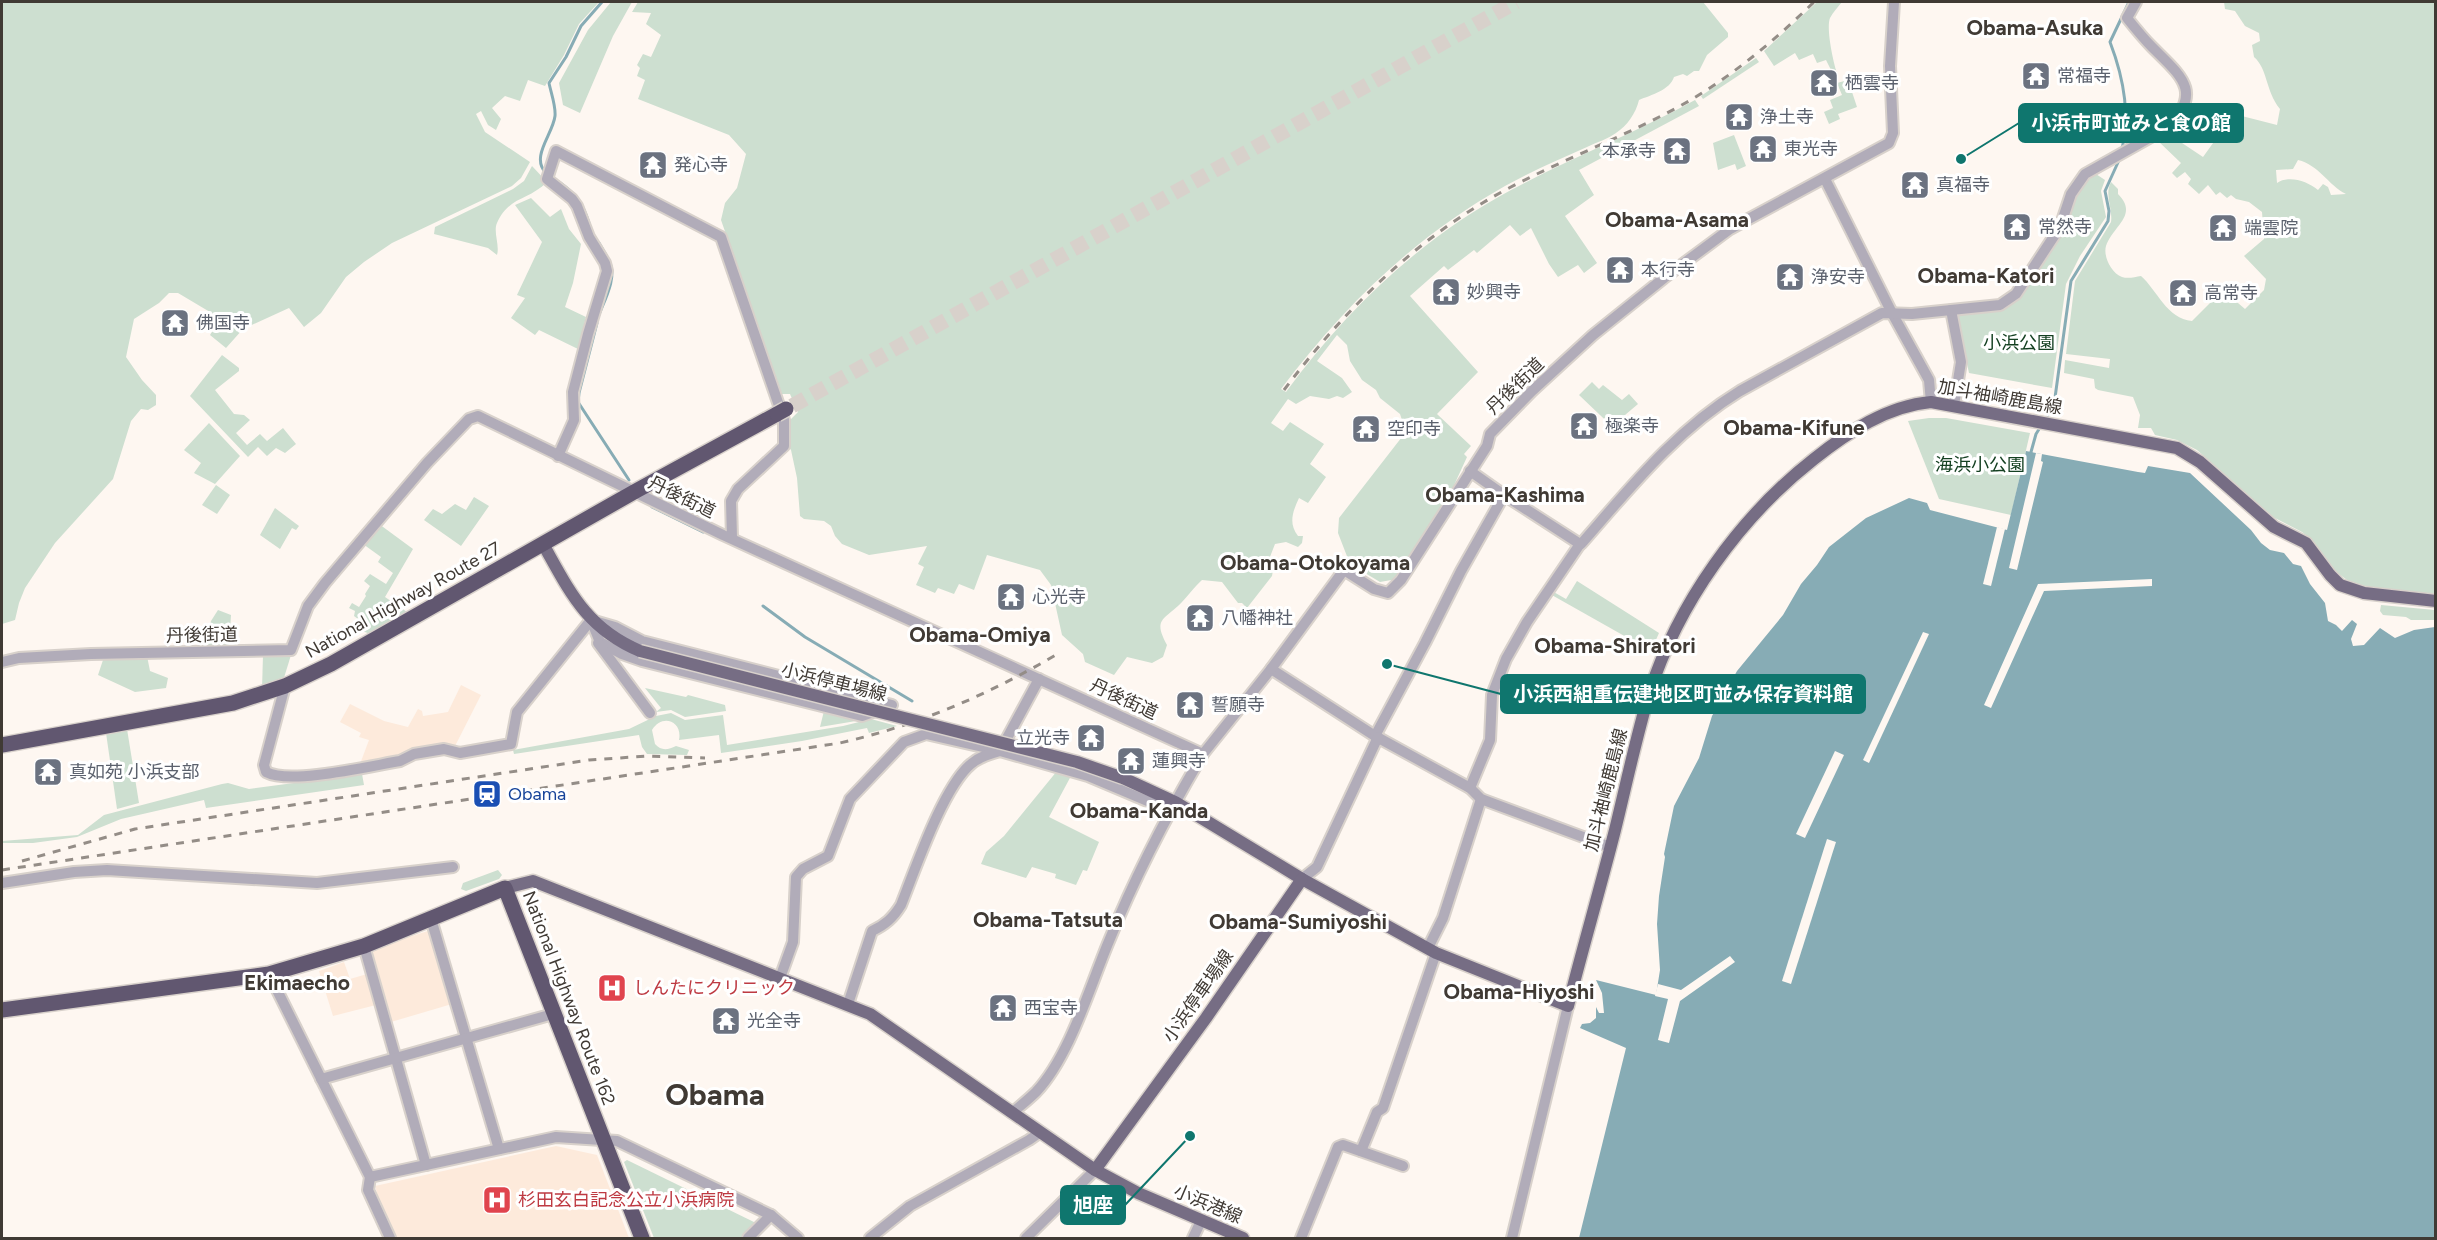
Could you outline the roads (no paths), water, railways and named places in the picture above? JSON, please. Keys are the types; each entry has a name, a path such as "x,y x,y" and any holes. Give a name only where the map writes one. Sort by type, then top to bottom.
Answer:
{"highway":[{"name":"National Highway Route 27","path":"2,745 209,708 285,686 331,664 634,492 785,410"},
{"name":"National Highway Route 162","path":"2,1010 268,974 364,946 505,888 642,1239"}],"main road":[{"name":"加斗袖崎鹿島線","path":"1568,1006 1656,674 1675,633 1718,561 1758,511 1793,476 1821,453 1876,418 1905,407 1931,402 2177,448 2200,462 2274,527 2306,543 2340,585 2364,593 2436,601"},
{"name":"小浜停車場線","path":"543,544 575,600 591,620 624,644 640,651 1077,762 1123,778 1302,879 1206,1018 1095,1170"},
{"path":"1302,879 1432,950 1568,1006"},
{"path":"505,888 533,881 870,1014 1095,1170"},
{"name":"小浜港線","path":"1095,1170 1138,1193 1243,1239"}],"street":[{"name":"丹後街道","path":"1271,669 1344,570 1374,589 1388,592 1401,580 1487,446 1490,434 1532,391 1625,308 1730,229 1889,143 1893,133 1890,66 1894,2"},
{"path":"1581,544 1680,435 1718,404 1882,313 1912,314 2000,305 2016,294 2060,227 2071,194 2079,180 2168,129 2182,112 2187,96 2182,78 2127,18 2136,2"},
{"path":"558,456 574,420 573,392 607,271 589,237 578,206 546,179 556,151 721,237 777,397 785,429 784,446 738,489 731,501 732,538"},
{"path":"1825,179 1892,313 1929,380 1931,402"},
{"path":"1952,310 1961,362 1954,405"},
{"name":"丹後街道","path":"2,662 19,658 91,654 291,650 308,606 325,582 420,471 469,419 478,416 732,538 1203,754"},
{"path":"1470,471 1580,544 1527,622 1506,659 1492,695 1490,740 1470,788"},
{"path":"1302,879 1317,867 1376,736 1461,571 1504,495"},
{"path":"591,620 615,627 651,644 892,705 862,716 642,661 622,654 600,642 591,620"},
{"path":"285,686 264,765 266,772 271,775 300,776 400,761 414,754 444,749 460,753 511,744 517,712 591,620"},
{"path":"591,620 599,646 650,713"},
{"path":"1012,1113 1038,1090 1062,1054 1079,1018 1109,939 1173,806 1203,754 1271,669 1376,736 1470,788 1481,799 1611,847"},
{"path":"848,1004 872,931 893,918 901,905 946,798 969,765 985,755 1000,751 1039,679"},
{"path":"780,978 793,942 796,877 803,869 828,856 850,799 904,742 926,734 1000,751 1088,776 1173,806"},
{"path":"1361,1151 1377,1112 1383,1108 1481,799"},
{"path":"2,883 74,872 107,870 317,883 453,867"},
{"path":"431,919 499,1149"},
{"path":"364,946 426,1165"},
{"path":"268,974 370,1177 369,1190 390,1239"},
{"path":"1512,1239 1568,1006"},
{"path":"321,1079 553,1014"},
{"path":"870,1239 910,1206 1039,1133"},
{"path":"370,1177 556,1137 617,1140 771,1215 798,1239"},
{"path":"1301,1239 1338,1147 1342,1145 1403,1166"},
{"path":"1026,1239 1095,1170"},
{"path":"748,1239 771,1215"},
{"path":"1193,1239 1201,1221"}],"water":[{"path":"2026,451 2145,473 2148,466 2190,473 2251,530 2261,543 2270,550 2284,553 2293,564 2301,566 2310,584 2325,603 2328,621 2342,631 2352,620 2357,624 2351,639 2353,646 2364,645 2380,628 2395,638 2414,630 2435,627 2435,1238 1579,1238 1626,1048 1580,1028 1582,1024 1590,1023 1596,1018 1596,1007 1599,1013 1604,1013 1602,993 1596,980 1656,995 1660,970 1657,924 1659,896 1664,854 1674,806 1699,758 1712,716 1737,671 1783,615 1801,584 1829,547 1866,518 1909,498 1927,503 1930,510 2007,530"}],"waterway":[{"path":"546,173 540,160 541,153 555,116 549,83 566,57 581,26 602,2"},
{"path":"2122,149 2126,108 2119,68 2110,42 2129,2"},
{"path":"2044,421 2054,405 2071,281 2108,221 2109,211 2105,191 2120,158"},
{"path":"559,182 578,200 589,223"},
{"path":"599,243 606,255"},
{"path":"598,317 611,282 609,261"},
{"path":"597,323 578,402 629,480"},
{"path":"2031,452 2041,426"},
{"path":"652,507 703,532"},
{"path":"763,606 805,637 912,701"}],"tunnel":[{"path":"792,406 1516,2"}],"railway":[{"path":"1284,390 1307,360 1358,303 1385,277 1444,228 1509,188 1689,101 1754,55 1814,2"},
{"path":"2,870 840,743 898,727 953,707 1007,682 1059,653"},
{"path":"22,861 135,829 589,760 648,756 705,758"}],"place":[{"name":"常福寺","path":"2036,76"},
{"name":"栖雲寺","path":"1824,83"},
{"name":"浄土寺","path":"1739,117"},
{"name":"東光寺","path":"1763,149"},
{"name":"本承寺","path":"1677,151"},
{"name":"小浜市町並みと食の館","path":"1961,159"},
{"name":"発心寺","path":"653,165"},
{"name":"真福寺","path":"1915,185"},
{"name":"常然寺","path":"2017,227"},
{"name":"端雲院","path":"2223,228"},
{"name":"本行寺","path":"1620,270"},
{"name":"浄安寺","path":"1790,277"},
{"name":"妙興寺","path":"1446,292"},
{"name":"高常寺","path":"2183,293"},
{"name":"佛国寺","path":"175,323"},
{"name":"極楽寺","path":"1584,426"},
{"name":"空印寺","path":"1366,429"},
{"name":"心光寺","path":"1011,597"},
{"name":"八幡神社","path":"1200,618"},
{"name":"小浜西組重伝建地区町並み保存資料館","path":"1387,664"},
{"name":"誓願寺","path":"1190,705"},
{"name":"立光寺","path":"1091,738"},
{"name":"蓮興寺","path":"1131,761"},
{"name":"真如苑 小浜支部","path":"48,772"},
{"name":"Obama","path":"487,794"},
{"name":"しんたにクリニック","path":"612,988"},
{"name":"西宝寺","path":"1003,1008"},
{"name":"光全寺","path":"726,1021"},
{"name":"旭座","path":"1190,1136"},
{"name":"杉田玄白記念公立小浜病院","path":"497,1200"}],"district":[{"name":"Obama-Asuka","path":"2035,27"},
{"name":"Obama-Asama","path":"1677,219"},
{"name":"Obama-Katori","path":"1986,275"},
{"name":"Obama-Kifune","path":"1794,427"},
{"name":"Obama-Kashima","path":"1505,494"},
{"name":"Obama-Otokoyama","path":"1315,562"},
{"name":"Obama-Omiya","path":"980,634"},
{"name":"Obama-Shiratori","path":"1615,645"},
{"name":"Obama-Kanda","path":"1139,810"},
{"name":"Obama-Tatsuta","path":"1048,919"},
{"name":"Obama-Sumiyoshi","path":"1298,921"},
{"name":"Ekimaecho","path":"297,982"},
{"name":"Obama-Hiyoshi","path":"1519,991"},
{"name":"Obama","path":"715,1094"}],"park label":[{"name":"小浜公園","path":"2019,343"},
{"name":"海浜小公園","path":"1980,465"}]}
